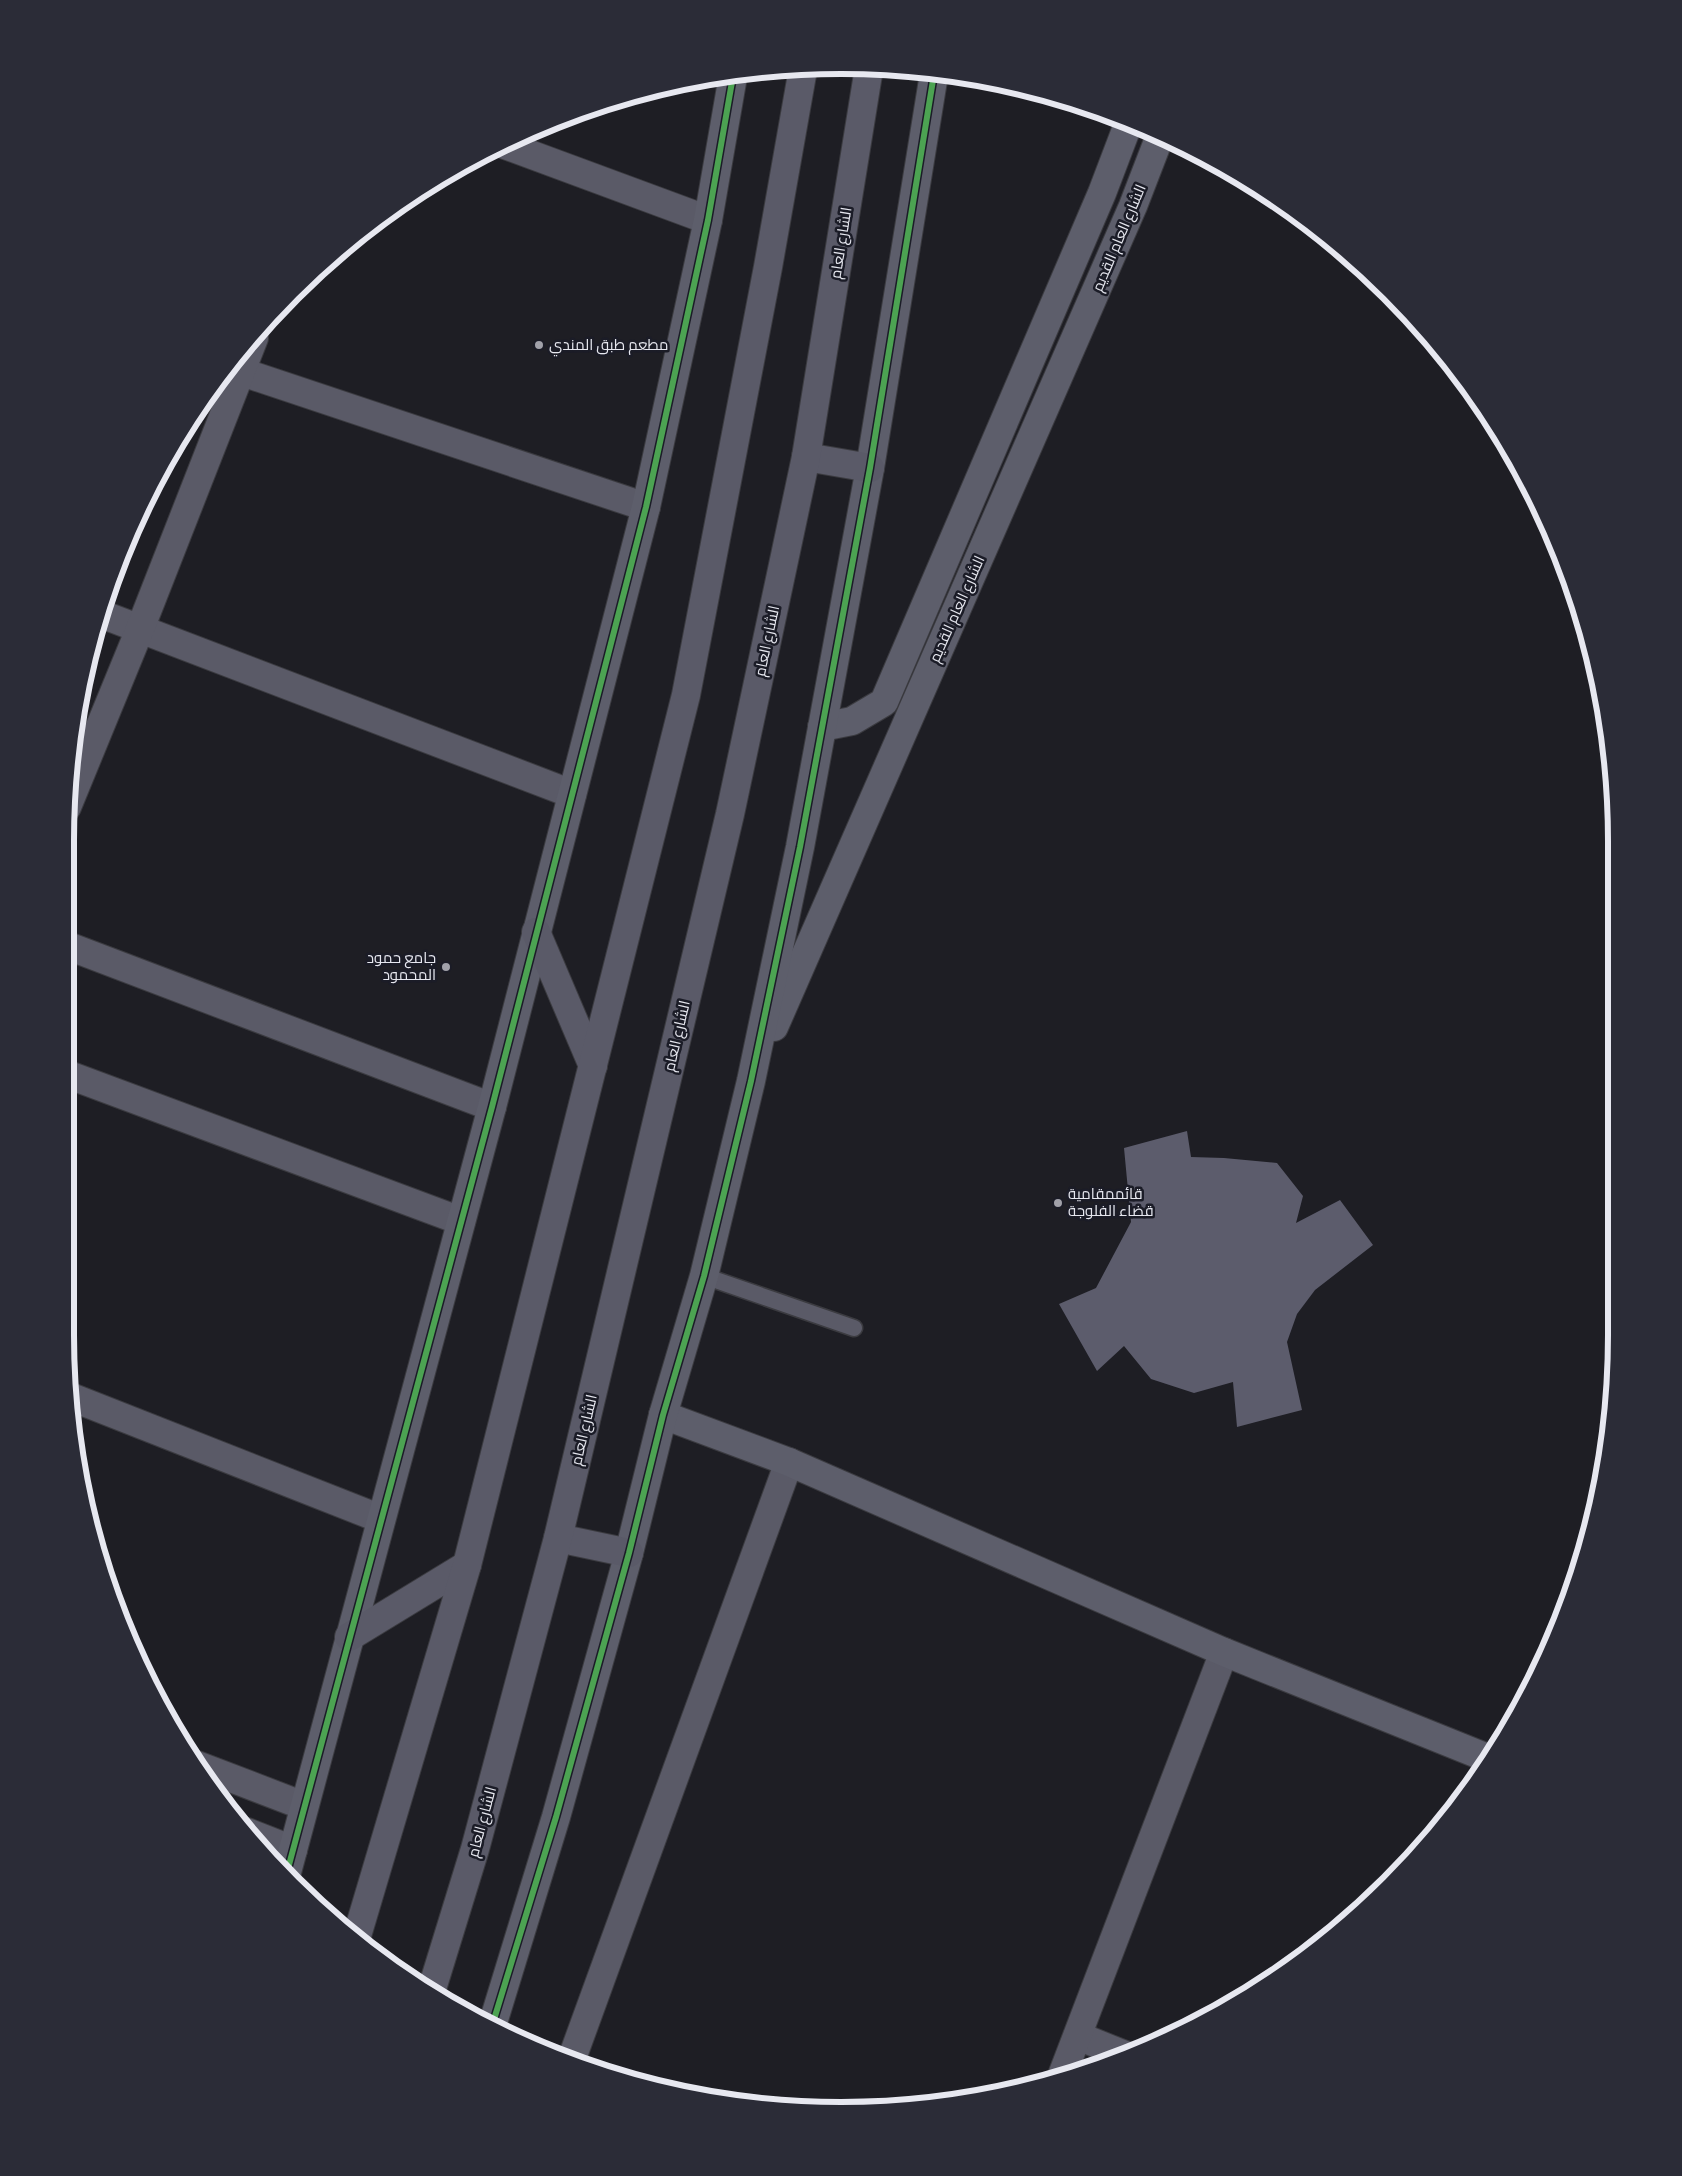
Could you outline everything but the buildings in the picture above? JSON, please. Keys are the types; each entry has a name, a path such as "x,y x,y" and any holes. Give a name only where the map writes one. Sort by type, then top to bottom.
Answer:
{"main road":[{"path":"358,1931 467,1565 686,695 768,267 802,75"},
{"name":"الشارع العام","path":"433,1984 475,1849 558,1538 730,814 806,457 869,75"},
{"path":"806,457 870,468"},
{"path":"536,932 593,1066"},
{"path":"558,1538 629,1553"},
{"path":"349,1637 467,1565"}],"street":[{"path":"494,2019 556,1817 629,1553 663,1415 704,1276 751,1081 800,847 870,468 933,79"},
{"path":"288,1867 492,1107 646,507 708,220 732,81"},
{"name":"الشارع العام القديم","path":"822,727 852,721 884,702 1102,193 1127,129"},
{"name":"الشارع العام القديم","path":"751,1081 1133,206 1157,142"},
{"path":"513,148 708,220"},
{"path":"235,371 646,507"},
{"path":"75,788 140,629 231,375"},
{"path":"107,616 572,794"},
{"path":"74,948 492,1107"},
{"path":"74,1077 461,1221"},
{"path":"76,1399 381,1519"},
{"path":"663,1415 789,1462 1224,1652 1482,1757"},
{"path":"573,2054 789,1462"},
{"path":"1066,2069 1224,1652"},
{"path":"209,1770 304,1806"},
{"path":"261,1838 293,1850"},
{"path":"1078,2036 1116,2051"}],"lane":[{"path":"704,1276 854,1328"}],"cycle path":[{"path":"494,2019 556,1817 629,1553 663,1415 704,1276 751,1081 800,847 870,468 933,79"},
{"path":"288,1867 492,1107 646,507 708,220 732,81"}],"place":[{"name":"مطعم طبق المندي","path":"539,345"},
{"name":"جامع حمود المحمود","path":"446,967"},
{"name":"قائممقامية قضاء الفلوجة","path":"1058,1203"}]}
